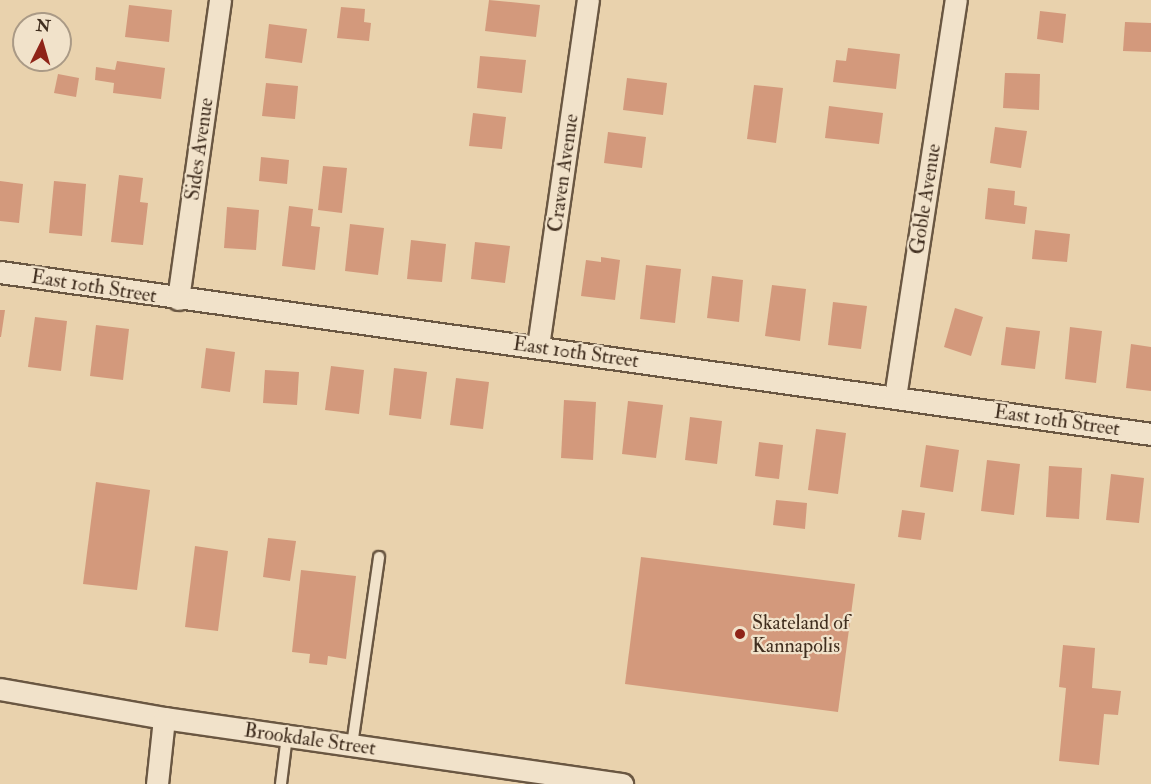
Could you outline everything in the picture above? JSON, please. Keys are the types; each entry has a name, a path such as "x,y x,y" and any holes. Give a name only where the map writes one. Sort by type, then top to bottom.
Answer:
{"street":[{"name":"Sides Avenue","path":"178,299 220,0"},
{"name":"Craven Avenue","path":"538,346 588,0"},
{"name":"Goble Avenue","path":"894,397 956,0"},
{"name":"East 10th Street","path":"0,272 178,299 538,346 1151,434"},
{"name":"Brookdale Street","path":"0,689 164,718 622,784"},
{"path":"157,784 164,718"}],"lane":[{"path":"352,745 379,556"},
{"path":"281,784 287,736"}],"building":[{"path":"489,0 540,5 536,37 485,31"},
{"path":"129,5 172,10 169,42 125,37"},
{"path":"341,7 365,9 364,22 371,23 369,41 337,38"},
{"path":"1040,11 1066,14 1063,43 1037,39"},
{"path":"1125,22 1151,23 1151,52 1123,51"},
{"path":"269,24 307,29 302,63 265,58"},
{"path":"848,48 900,54 896,89 833,82 836,60 846,61"},
{"path":"480,56 526,60 522,93 477,88"},
{"path":"117,61 165,68 161,99 113,93 114,83 95,80 96,67 115,70"},
{"path":"1005,73 1040,74 1039,110 1003,108"},
{"path":"58,74 79,78 76,97 54,93"},
{"path":"627,78 667,83 663,115 623,110"},
{"path":"266,83 298,86 295,119 262,116"},
{"path":"754,85 783,88 776,143 747,139"},
{"path":"829,106 883,113 879,144 825,138"},
{"path":"473,113 506,117 502,149 469,146"},
{"path":"995,127 1027,131 1021,168 990,163"},
{"path":"608,132 646,137 642,168 604,163"},
{"path":"261,157 289,160 287,184 259,181"},
{"path":"323,166 347,168 342,213 318,210"},
{"path":"119,175 143,178 140,202 148,203 143,245 111,242"},
{"path":"0,181 23,184 19,223 0,221"},
{"path":"54,181 86,184 82,236 49,233"},
{"path":"988,188 1015,191 1014,205 1027,207 1025,224 985,219"},
{"path":"289,206 313,209 311,226 320,227 315,270 282,266"},
{"path":"227,207 259,210 256,250 224,248"},
{"path":"350,224 384,228 378,275 345,271"},
{"path":"1035,230 1070,234 1067,262 1032,259"},
{"path":"411,240 446,244 442,282 407,279"},
{"path":"475,242 510,246 505,283 471,279"},
{"path":"601,257 620,260 615,300 581,296 586,260 601,262"},
{"path":"646,265 681,269 675,323 640,319"},
{"path":"712,276 743,280 739,322 707,318"},
{"path":"772,285 806,289 800,341 765,336"},
{"path":"833,302 867,306 861,349 828,345"},
{"path":"955,308 983,317 971,356 944,347"},
{"path":"0,310 5,310 1,337 0,337"},
{"path":"35,317 67,321 61,371 28,367"},
{"path":"96,325 129,329 123,380 90,376"},
{"path":"1006,327 1040,331 1035,369 1001,365"},
{"path":"1070,327 1102,331 1096,383 1065,379"},
{"path":"1131,344 1151,347 1151,391 1126,388"},
{"path":"206,348 235,352 230,392 201,388"},
{"path":"331,366 364,370 359,414 325,410"},
{"path":"394,368 427,372 421,419 389,415"},
{"path":"265,370 299,372 297,405 263,403"},
{"path":"456,378 489,382 483,429 450,425"},
{"path":"564,400 596,402 593,460 561,458"},
{"path":"628,401 663,405 656,458 622,454"},
{"path":"690,417 722,421 717,464 685,460"},
{"path":"816,429 846,433 838,494 808,490"},
{"path":"759,442 783,445 779,479 755,476"},
{"path":"926,445 959,450 953,492 920,487"},
{"path":"987,460 1020,464 1014,515 981,511"},
{"path":"1049,466 1082,468 1079,519 1046,517"},
{"path":"1111,474 1144,478 1139,523 1106,520"},
{"path":"96,482 150,490 137,590 83,584"},
{"path":"776,500 807,503 805,529 773,525"},
{"path":"902,510 925,513 921,540 898,537"},
{"path":"268,538 296,541 290,581 263,577"},
{"path":"195,546 228,551 218,631 185,627"},
{"name":"Skateland of Kannapolis","path":"641,557 855,584 838,712 625,684"},
{"path":"301,570 356,576 346,659 328,656 327,665 309,663 310,654 292,652"},
{"path":"1063,645 1095,648 1092,688 1121,691 1118,715 1104,714 1099,765 1059,761 1066,688 1059,687"}],"place":[{"name":"Skateland of Kannapolis","path":"740,634"}]}
